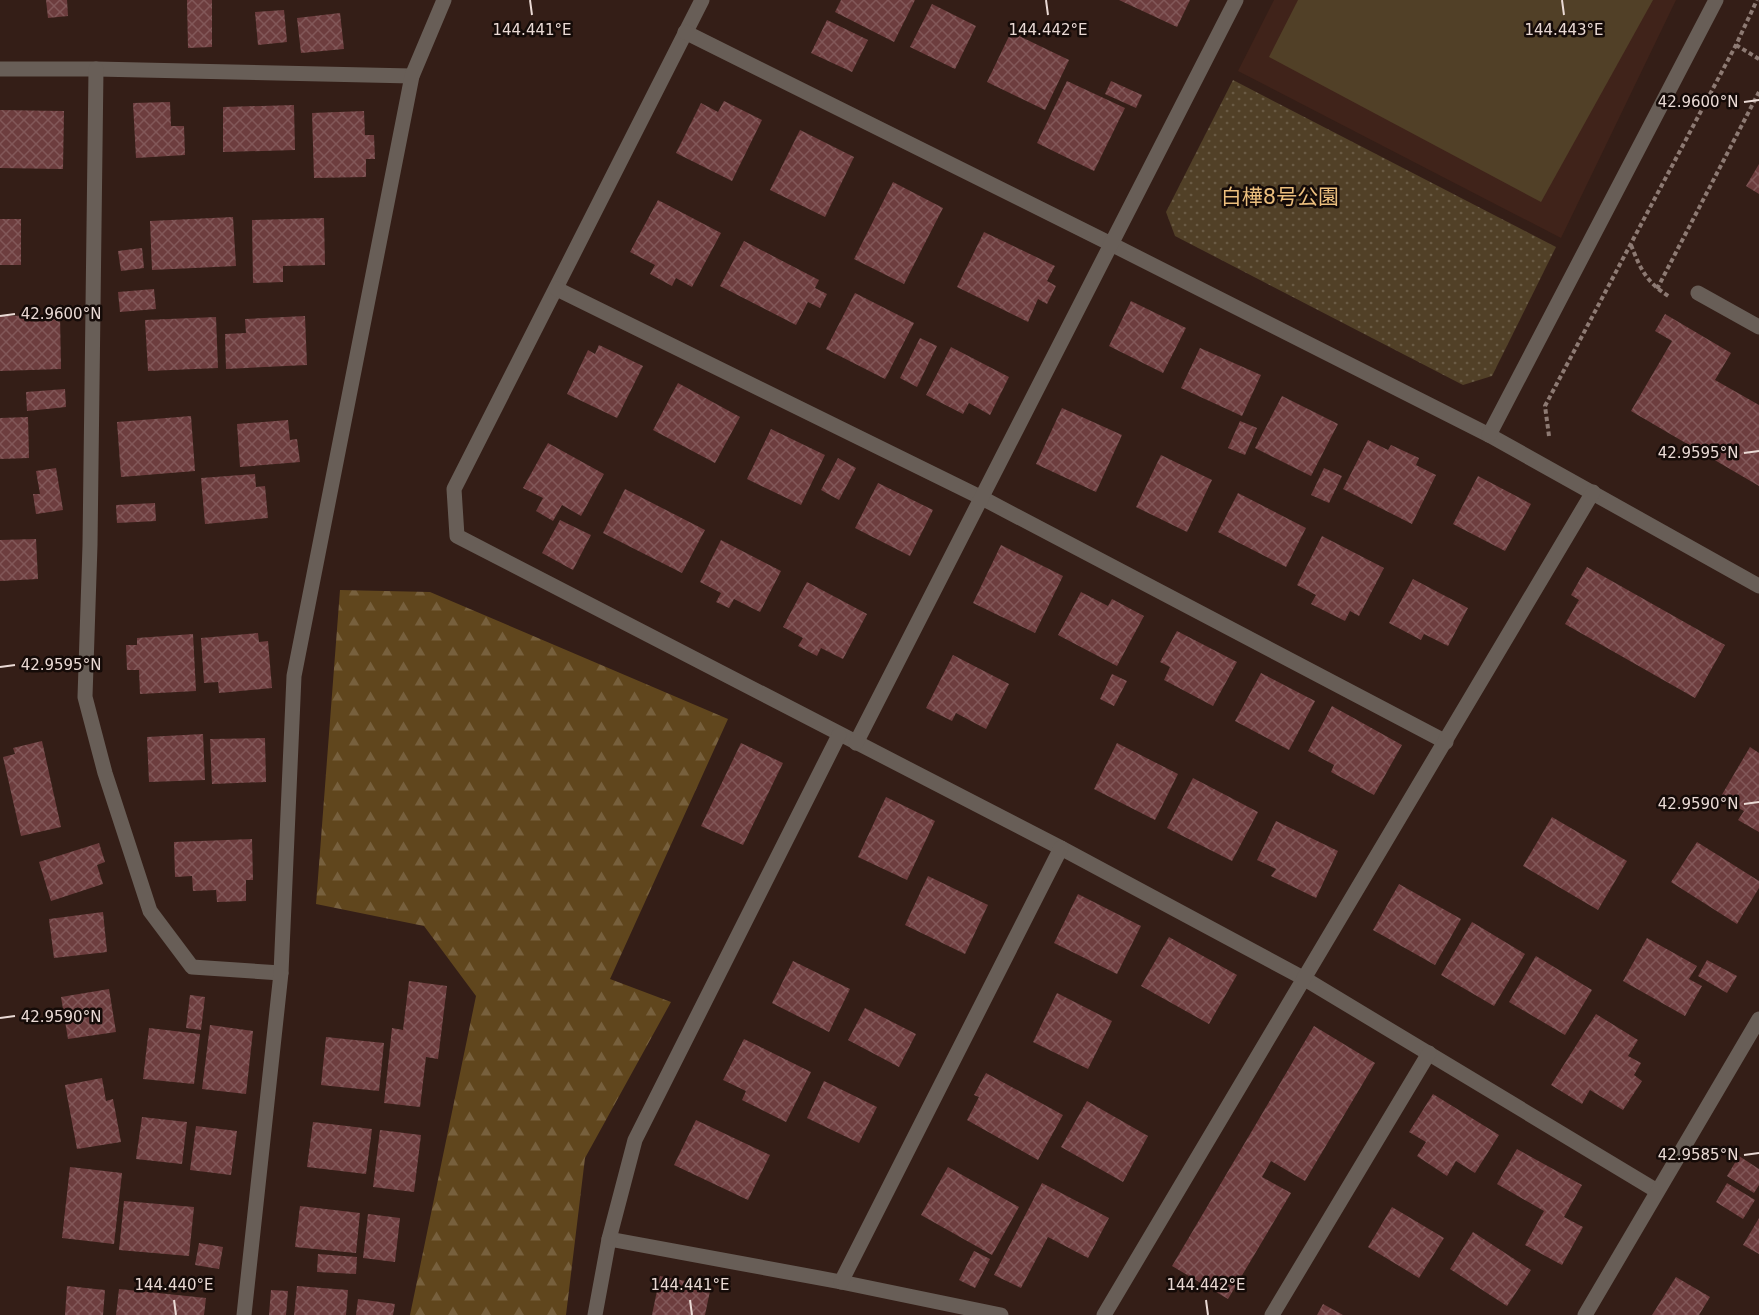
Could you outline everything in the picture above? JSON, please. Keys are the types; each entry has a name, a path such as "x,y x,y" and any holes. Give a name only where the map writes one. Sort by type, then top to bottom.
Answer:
{"street":[{"path":"244,1315 281,973 294,676 412,76 444,0"},
{"path":"702,0 454,489 457,536 1060,848 1305,979 1657,1191"},
{"path":"856,743 1236,0"},
{"path":"1489,435 1716,0"},
{"path":"685,32 1489,435 1759,586"},
{"path":"0,69 412,76"},
{"path":"96,69 90,545 84,697 105,773 150,911 192,967 281,973"},
{"path":"557,289 982,498 1446,742"},
{"path":"1698,293 1759,327"},
{"path":"1104,1315 1593,492"},
{"path":"595,1315 609,1239 635,1140 839,735"},
{"path":"841,1282 1060,848"},
{"path":"1585,1315 1759,1019"},
{"path":"1272,1315 1429,1053"},
{"path":"609,1239 841,1282 1001,1315"}],"path":[{"path":"1559,442 1549,436 1545,406 1736,45 1757,0"},
{"path":"1736,45 1759,59"},
{"path":"1657,289 1759,92"}],"shaded area":[{"path":"1274,0 1676,0 1561,238 1238,71"}],"green space":[{"path":"1298,0 1653,0 1541,202 1269,57"},
{"name":"白樺8号公園","path":"1233,80 1556,247 1492,376 1463,385 1175,236 1166,212"},
{"path":"340,590 430,592 728,719 610,979 671,1002 585,1158 566,1315 410,1315 476,996 424,926 316,904"}],"building":[{"path":"46,0 67,0 68,16 48,18"},
{"path":"187,0 212,0 212,47 188,48"},
{"path":"841,0 915,0 894,42 835,12"},
{"path":"1119,0 1190,0 1177,27"},
{"path":"932,4 976,26 955,69 910,47"},
{"path":"284,10 287,42 258,45 255,12"},
{"path":"340,13 344,49 301,53 297,18"},
{"path":"827,20 868,40 852,72 811,53"},
{"path":"1011,32 1069,60 1045,110 987,82"},
{"path":"1067,81 1125,108 1094,171 1037,143"},
{"path":"1111,81 1142,95 1136,108 1105,94"},
{"path":"724,101 762,120 732,181 676,153 701,103 718,112"},
{"path":"170,102 171,126 184,126 185,155 136,158 133,103"},
{"path":"294,105 295,150 223,152 223,107"},
{"path":"0,110 64,111 63,169 0,168"},
{"path":"364,111 365,135 374,135 375,159 366,159 366,177 314,178 312,113"},
{"path":"800,130 854,157 825,217 770,190"},
{"path":"1759,164 1759,194 1746,186"},
{"path":"893,182 943,208 904,284 854,259"},
{"path":"658,200 721,233 692,287 676,278 672,286 650,274 655,265 630,252"},
{"path":"233,217 236,266 152,270 150,221"},
{"path":"324,218 325,265 283,266 283,282 253,283 252,220"},
{"path":"0,219 21,219 21,265 0,265"},
{"path":"984,232 1055,266 1047,281 1056,286 1047,304 1038,299 1028,322 957,287"},
{"path":"744,241 819,280 815,288 827,294 820,308 808,302 796,325 720,286"},
{"path":"142,248 144,268 121,271 118,251"},
{"path":"154,289 156,309 120,312 118,292"},
{"path":"855,293 914,323 885,379 826,349"},
{"path":"1131,301 1186,328 1163,373 1109,346"},
{"path":"1665,314 1731,353 1715,380 1759,405 1759,486 1631,411 1672,341 1655,331"},
{"path":"60,315 61,369 0,371 0,316"},
{"path":"305,316 307,365 226,369 225,334 246,333 245,319"},
{"path":"216,317 218,368 148,371 145,320"},
{"path":"920,338 937,346 917,387 900,378"},
{"path":"599,345 643,366 617,418 567,394 588,350 595,354"},
{"path":"951,347 1009,377 990,415 969,403 963,414 926,395"},
{"path":"1200,348 1261,375 1242,416 1181,388"},
{"path":"678,383 740,417 715,463 653,430"},
{"path":"65,389 66,407 27,411 26,392"},
{"path":"1282,396 1338,424 1311,476 1255,448"},
{"path":"1062,408 1122,435 1096,492 1036,464"},
{"path":"191,416 195,471 121,477 117,422"},
{"path":"28,417 29,458 0,459 0,418"},
{"path":"288,420 290,440 297,439 300,462 240,467 237,424"},
{"path":"1240,421 1257,428 1245,455 1228,448"},
{"path":"771,429 825,455 801,505 747,479"},
{"path":"1368,440 1388,450 1391,445 1419,458 1416,465 1436,475 1412,524 1343,489"},
{"path":"548,443 604,474 581,516 562,505 553,521 536,511 543,498 523,488"},
{"path":"1161,455 1212,480 1187,532 1136,507"},
{"path":"838,458 856,468 839,500 821,490"},
{"path":"56,468 63,510 36,514 33,494 40,494 36,471"},
{"path":"1324,468 1342,476 1329,503 1311,495"},
{"path":"255,474 256,487 265,486 268,518 205,524 201,478"},
{"path":"1478,476 1531,504 1505,551 1453,524"},
{"path":"878,483 933,510 910,556 855,528"},
{"path":"625,489 705,530 682,573 603,533"},
{"path":"1238,493 1306,528 1286,567 1218,532"},
{"path":"155,503 156,521 117,523 116,505"},
{"path":"560,520 591,535 573,570 542,553"},
{"path":"1322,536 1384,568 1359,616 1350,611 1345,621 1311,604 1316,595 1297,585"},
{"path":"36,539 38,579 0,581 0,540"},
{"path":"721,540 781,571 760,612 734,599 729,608 716,602 721,593 700,582"},
{"path":"1001,545 1063,576 1035,633 973,603"},
{"path":"1587,567 1725,645 1695,698 1565,624 1579,600 1571,595"},
{"path":"1413,579 1468,608 1448,646 1424,634 1421,640 1389,623"},
{"path":"807,582 867,614 843,659 821,648 817,656 798,646 803,638 783,627"},
{"path":"1081,592 1108,606 1112,599 1144,616 1117,666 1058,635"},
{"path":"1177,631 1237,662 1213,706 1164,680 1170,667 1160,662"},
{"path":"258,633 259,642 268,641 272,688 219,693 218,682 204,683 201,638"},
{"path":"193,634 196,691 140,694 139,670 127,670 126,645 137,645 137,638"},
{"path":"953,655 1009,684 986,729 956,713 952,721 926,708"},
{"path":"1261,673 1315,701 1289,750 1235,721"},
{"path":"1112,674 1127,681 1114,706 1100,699"},
{"path":"1332,706 1402,745 1374,795 1331,772 1334,765 1308,751"},
{"path":"203,734 205,780 149,782 147,737"},
{"path":"265,738 266,782 212,784 210,739"},
{"path":"42,741 61,827 21,836 3,757 15,754 13,748"},
{"path":"741,743 783,763 743,845 701,826"},
{"path":"1117,743 1178,774 1155,820 1094,789"},
{"path":"1750,747 1759,753 1759,832 1738,820 1744,811 1720,798"},
{"path":"1193,778 1258,812 1232,861 1167,828"},
{"path":"886,797 935,821 907,880 858,857"},
{"path":"1552,817 1627,861 1598,910 1523,866"},
{"path":"1276,821 1338,851 1316,898 1271,876 1276,869 1257,860"},
{"path":"252,839 253,880 246,880 246,901 217,902 216,890 193,891 192,876 175,877 174,842"},
{"path":"1697,842 1759,881 1759,888 1737,924 1671,882"},
{"path":"99,843 105,862 97,865 103,884 51,901 39,862"},
{"path":"928,876 988,905 965,954 905,925"},
{"path":"1399,884 1461,919 1435,965 1373,930"},
{"path":"1078,894 1141,926 1117,974 1054,943"},
{"path":"103,912 107,952 54,958 49,919"},
{"path":"1472,922 1525,954 1494,1006 1441,975"},
{"path":"1169,937 1237,975 1209,1024 1141,986"},
{"path":"1647,938 1697,966 1689,979 1702,986 1685,1016 1623,981"},
{"path":"1536,956 1592,990 1565,1035 1509,1002"},
{"path":"1707,960 1737,976 1727,993 1698,976"},
{"path":"793,961 850,989 829,1032 772,1003"},
{"path":"409,981 447,986 438,1059 426,1057 420,1107 384,1103 392,1028 403,1030"},
{"path":"109,989 116,1032 68,1039 61,997"},
{"path":"1057,993 1112,1021 1088,1069 1033,1042"},
{"path":"190,995 205,997 201,1030 186,1028"},
{"path":"865,1008 916,1034 899,1067 848,1040"},
{"path":"1596,1014 1638,1040 1628,1056 1641,1063 1634,1075 1642,1081 1623,1110 1590,1090 1582,1104 1551,1085"},
{"path":"210,1025 253,1031 246,1094 202,1089"},
{"path":"1314,1026 1375,1063 1305,1181 1271,1161 1262,1177 1291,1193 1228,1299 1172,1266"},
{"path":"149,1028 200,1034 194,1084 143,1079"},
{"path":"326,1037 384,1043 379,1091 321,1085"},
{"path":"744,1039 811,1072 786,1122 742,1100 746,1091 723,1080"},
{"path":"986,1073 1063,1115 1038,1160 967,1120 979,1097 974,1095"},
{"path":"102,1078 106,1101 113,1099 121,1142 77,1149 65,1085"},
{"path":"824,1081 877,1107 859,1143 807,1118"},
{"path":"1433,1094 1499,1135 1475,1173 1456,1161 1447,1176 1417,1156 1426,1142 1409,1132"},
{"path":"1087,1101 1148,1136 1123,1182 1061,1147"},
{"path":"142,1117 187,1122 182,1164 136,1159"},
{"path":"696,1120 770,1155 748,1200 674,1165"},
{"path":"313,1122 372,1129 366,1174 307,1167"},
{"path":"196,1126 237,1131 231,1175 190,1170"},
{"path":"380,1130 421,1135 414,1192 373,1187"},
{"path":"1517,1149 1582,1185 1564,1217 1583,1227 1562,1265 1525,1245 1544,1211 1497,1184"},
{"path":"1739,1156 1759,1169 1759,1185 1754,1193 1727,1176"},
{"path":"70,1167 122,1173 114,1244 62,1238"},
{"path":"948,1167 1019,1207 992,1255 921,1215"},
{"path":"1042,1183 1109,1218 1088,1258 1048,1237 1021,1288 994,1275"},
{"path":"1727,1183 1755,1200 1743,1219 1716,1202"},
{"path":"124,1201 194,1207 189,1256 119,1250"},
{"path":"300,1206 360,1213 356,1253 295,1247"},
{"path":"1392,1207 1444,1238 1419,1278 1368,1247"},
{"path":"368,1214 400,1218 395,1262 363,1258"},
{"path":"1759,1218 1759,1254 1743,1245"},
{"path":"1473,1232 1531,1270 1507,1306 1450,1269"},
{"path":"199,1243 223,1247 219,1269 195,1265"},
{"path":"974,1251 990,1259 975,1288 959,1280"},
{"path":"318,1254 357,1257 356,1274 317,1272"},
{"path":"660,1276 711,1286 705,1315 652,1315"},
{"path":"1676,1277 1710,1297 1699,1315 1652,1315"},
{"path":"67,1286 105,1290 103,1315 65,1315"},
{"path":"297,1286 348,1290 346,1315 294,1315"},
{"path":"119,1289 206,1298 204,1315 116,1315"},
{"path":"271,1290 288,1291 286,1315 269,1315"},
{"path":"358,1299 395,1304 393,1315 356,1315"},
{"path":"1323,1304 1343,1315 1317,1315"}]}
